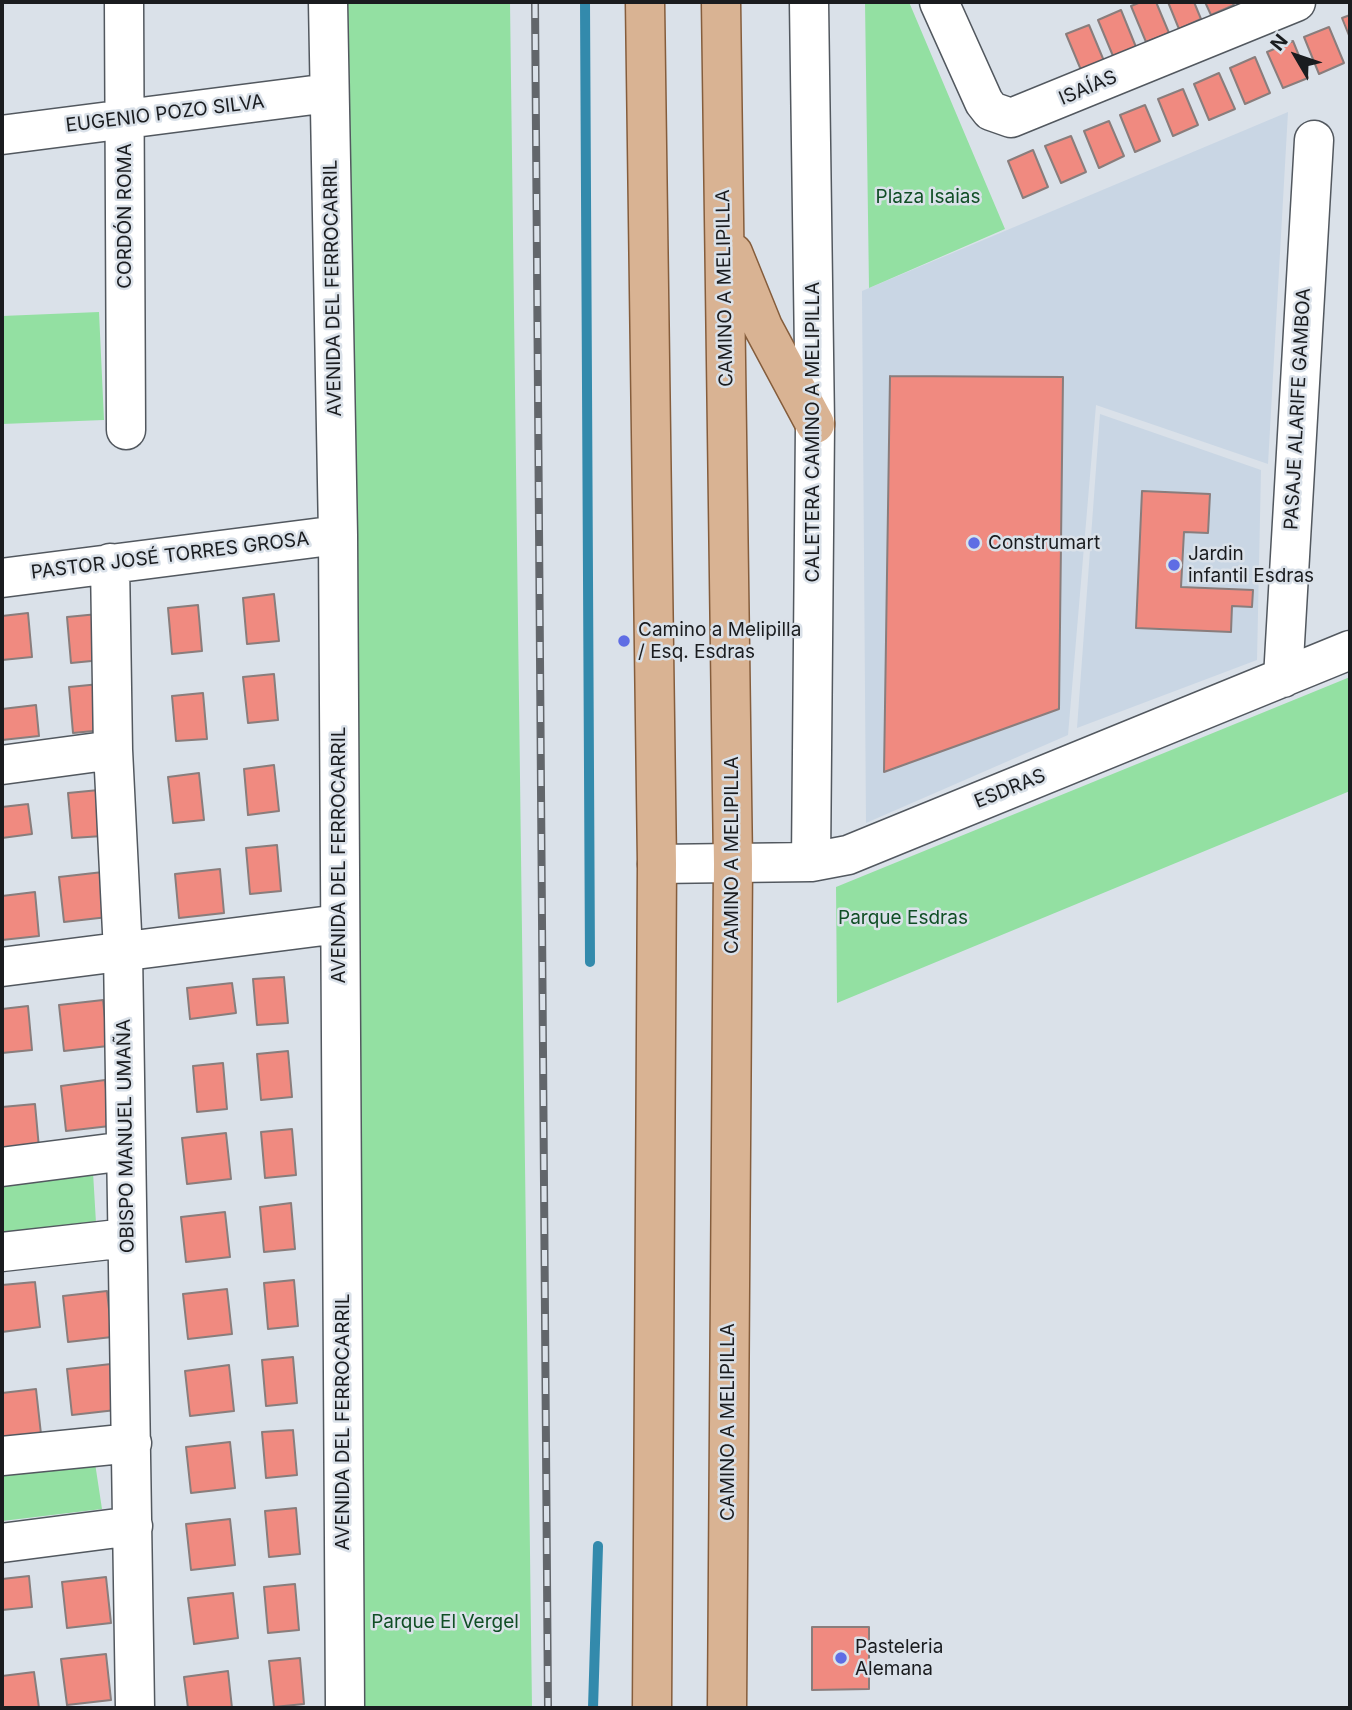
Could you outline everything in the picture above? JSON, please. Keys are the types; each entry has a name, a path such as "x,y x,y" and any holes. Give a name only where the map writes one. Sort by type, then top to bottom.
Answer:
{"main road":[{"path":"645,2 657,864 652,1708"},
{"name":"CAMINO A MELIPILLA","path":"721,2 733,864 727,1708"},
{"path":"724,231 763,327 815,424"}],"street":[{"name":"CORDÓN ROMA","path":"124,2 126,430"},
{"name":"AVENIDA DEL FERROCARRIL","path":"328,2 338,535 345,1708"},
{"name":"CALETERA CAMINO A MELIPILLA","path":"809,2 815,424 811,862"},
{"name":"ISAÍAS","path":"939,2 984,102 991,111 1011,118 1296,2"},
{"name":"EUGENIO POZO SILVA","path":"2,135 329,93"},
{"name":"PASAJE ALARIFE GAMBOA","path":"1283,678 1314,140"},
{"name":"PASTOR JOSÉ TORRES GROSA","path":"2,578 338,535"},
{"name":"OBISPO MANUEL UMAÑA","path":"110,563 113,750 123,952 135,1708"},
{"name":"ESDRAS","path":"657,864 811,862 861,850 1350,650"},
{"path":"2,765 113,750"},
{"path":"2,967 339,924"},
{"path":"2,1167 127,1151"},
{"path":"2,1252 127,1238"},
{"path":"2,1456 132,1443"},
{"path":"2,1543 133,1525"}],"shaded area":[{"path":"1288,112 1268,464 1096,405 1068,735 866,823 862,291"},
{"name":"Jardin infantil Esdras","path":"1100,414 1261,470 1257,660 1077,728"}],"green space":[{"name":"Parque El Vergel","path":"346,2 510,2 532,1708 361,1708"},
{"name":"Plaza Isaias","path":"865,2 909,2 1005,229 869,288"},
{"path":"99,312 104,420 2,424 2,316"},
{"name":"Parque Esdras","path":"1350,677 1350,791 837,1003 836,887"},
{"path":"93,1172 96,1223 2,1233 2,1184"},
{"path":"95,1463 102,1509 2,1521 2,1473"}],"building":[{"path":"1141,2 1156,2 1169,33 1146,42 1131,6"},
{"path":"1168,2 1194,2 1201,19 1179,29"},
{"path":"1205,2 1232,2 1234,5 1211,15"},
{"path":"1121,10 1136,47 1113,56 1098,20"},
{"path":"1350,15 1350,38 1342,18"},
{"path":"1089,25 1104,61 1081,70 1066,34"},
{"path":"1329,27 1344,63 1319,74 1304,37"},
{"path":"1293,41 1308,78 1283,88 1267,52"},
{"path":"1255,57 1270,93 1245,104 1230,68"},
{"path":"1219,73 1235,109 1209,120 1194,84"},
{"path":"1183,89 1198,125 1173,136 1158,99"},
{"path":"1145,105 1160,141 1135,152 1120,115"},
{"path":"1109,121 1124,156 1099,168 1084,131"},
{"path":"1071,136 1086,172 1061,183 1045,146"},
{"path":"1033,150 1048,187 1023,198 1008,161"},
{"name":"Construmart","path":"890,376 1063,377 1059,709 884,772"},
{"path":"1142,491 1210,494 1208,533 1184,532 1181,587 1253,590 1252,607 1232,606 1231,632 1136,628"},
{"path":"274,594 279,641 247,644 243,598"},
{"path":"198,605 202,651 172,654 168,608"},
{"path":"28,613 32,657 2,660 2,616"},
{"path":"98,614 102,660 71,663 67,617"},
{"path":"274,674 278,720 248,723 243,677"},
{"path":"100,684 104,730 73,733 69,687"},
{"path":"203,693 207,739 176,741 172,696"},
{"path":"36,705 39,736 2,740 2,709"},
{"path":"274,765 279,811 248,815 244,769"},
{"path":"199,773 204,820 173,823 168,777"},
{"path":"99,790 103,836 72,838 68,793"},
{"path":"28,804 32,834 2,838 2,807"},
{"path":"277,845 281,891 250,894 246,848"},
{"path":"220,869 224,913 179,918 175,874"},
{"path":"103,872 108,917 64,922 59,877"},
{"path":"35,892 39,936 2,940 2,896"},
{"path":"284,977 288,1023 257,1025 253,979"},
{"path":"232,983 236,1013 190,1019 187,988"},
{"path":"103,1000 108,1046 64,1051 59,1005"},
{"path":"28,1006 32,1050 2,1053 2,1009"},
{"path":"288,1051 292,1097 261,1100 257,1054"},
{"path":"223,1063 227,1109 197,1112 193,1066"},
{"path":"105,1080 110,1126 66,1131 61,1086"},
{"path":"35,1104 39,1148 2,1152 2,1107"},
{"path":"292,1129 296,1175 265,1178 261,1132"},
{"path":"226,1133 231,1179 187,1184 182,1138"},
{"path":"291,1203 295,1249 264,1252 260,1207"},
{"path":"225,1212 230,1257 186,1262 181,1217"},
{"path":"294,1280 298,1326 268,1329 264,1283"},
{"path":"35,1282 40,1327 2,1332 2,1285"},
{"path":"227,1289 232,1334 188,1339 183,1294"},
{"path":"107,1291 112,1337 68,1342 63,1296"},
{"path":"293,1357 297,1403 266,1406 262,1360"},
{"path":"111,1364 116,1410 72,1415 67,1369"},
{"path":"229,1365 234,1411 190,1416 185,1371"},
{"path":"36,1389 41,1434 2,1439 2,1393"},
{"path":"293,1430 297,1475 266,1478 262,1432"},
{"path":"230,1442 235,1488 191,1493 186,1447"},
{"path":"296,1508 300,1554 269,1557 265,1511"},
{"path":"230,1519 235,1565 191,1570 186,1524"},
{"path":"29,1576 32,1607 2,1610 2,1579"},
{"path":"106,1577 111,1623 67,1628 62,1582"},
{"path":"295,1584 299,1630 268,1633 264,1587"},
{"path":"233,1593 238,1638 194,1644 188,1598"},
{"name":"Pasteleria Alemana","path":"812,1627 869,1627 869,1689 812,1690"},
{"path":"106,1654 111,1700 67,1705 61,1659"},
{"path":"300,1658 304,1704 274,1707 269,1661"},
{"path":"228,1671 232,1708 188,1708 184,1677"},
{"path":"34,1672 39,1708 2,1708 2,1676"}],"waterway":[{"path":"585,2 590,962"},
{"path":"593,1708 598,1546"}],"railway":[{"path":"535,2 548,1708"}],"place":[{"name":"Construmart","path":"974,543"},
{"name":"Jardin infantil Esdras","path":"1174,565"},
{"name":"Camino a Melipilla / Esq. Esdras","path":"624,641"},
{"name":"Pasteleria Alemana","path":"841,1658"}]}
